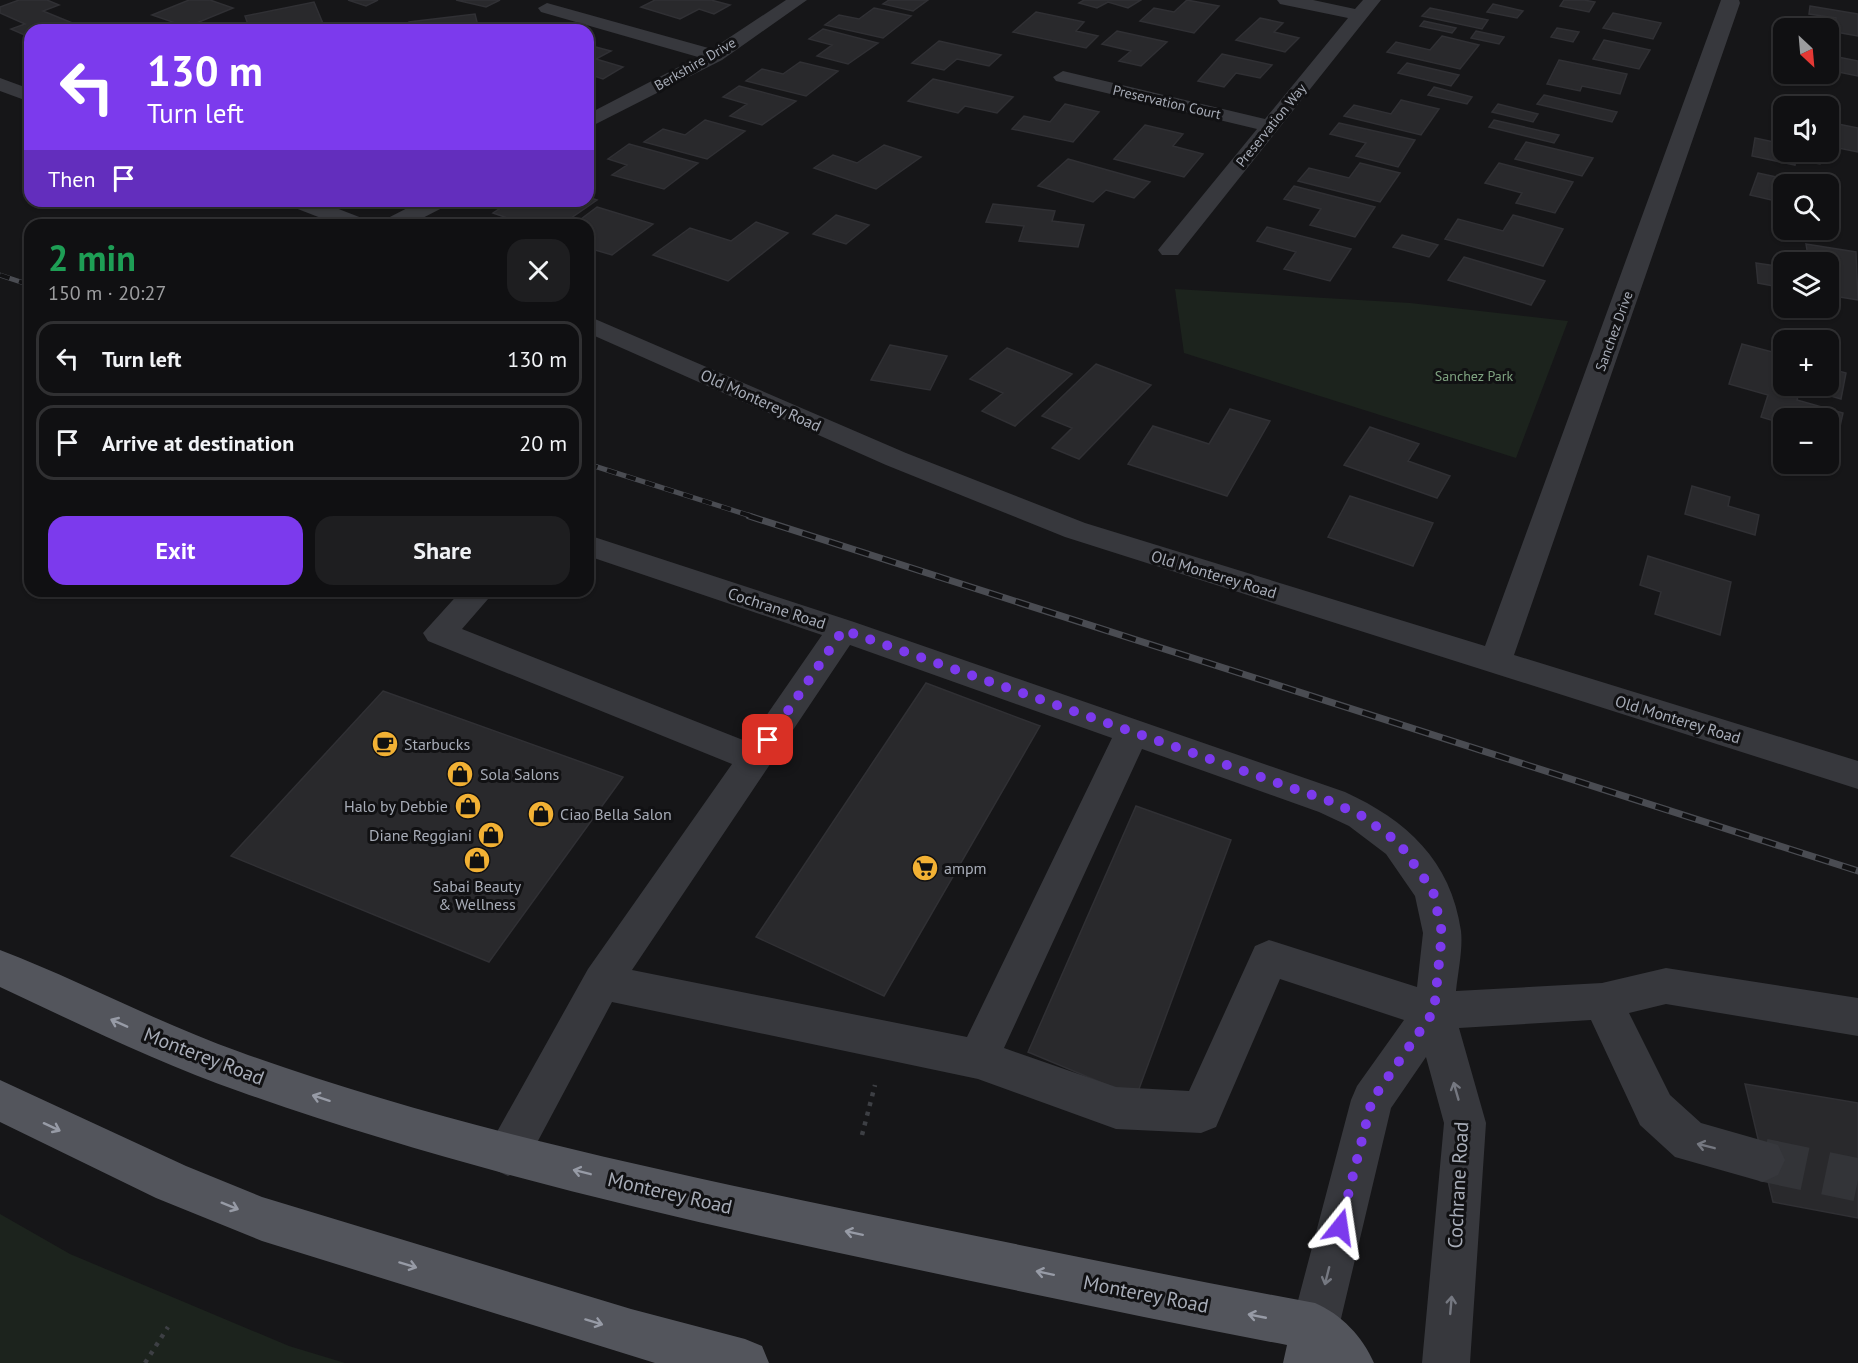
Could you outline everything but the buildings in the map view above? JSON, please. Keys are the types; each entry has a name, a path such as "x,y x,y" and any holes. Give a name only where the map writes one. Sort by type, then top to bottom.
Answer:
{"main road":[{"name":"Monterey Road","path":"0,968 129,1027 239,1072 508,1154 684,1198 1176,1301 1311,1345"},
{"path":"0,1100 44,1124 172,1182 262,1219 609,1326 745,1363"},
{"path":"1311,1345 1350,1363"}],"street":[{"name":"Berkshire Drive","path":"594,119 715,56 798,0"},
{"path":"1287,0 1366,8"},
{"name":"Sanchez Drive","path":"1495,662 1731,3 1730,0"},
{"path":"547,8 715,56"},
{"name":"Preservation Way","path":"1170,250 1366,8"},
{"name":"Preservation Court","path":"1063,77 1270,126"},
{"path":"0,84 24,94"},
{"path":"313,207 344,219"},
{"path":"404,219 426,207"},
{"name":"Old Monterey Road","path":"594,327 896,459 1075,530 1858,775"},
{"name":"Cochrane Road","path":"594,547 843,630 1332,802 1362,816 1399,843 1433,891 1442,933 1434,1011 1465,1123 1446,1363"},
{"path":"474,597 439,633 755,759"},
{"path":"508,1154 602,982 843,630"},
{"path":"978,1059 1133,731"},
{"path":"602,982 978,1059 1116,1108 1201,1112 1269,958 1434,1011 1602,1001 1666,986 1858,1017"},
{"path":"1602,1001 1655,1110 1690,1142 1763,1161"},
{"name":"Cochrane Road","path":"1311,1345 1372,1100 1434,1011"}],"path":[{"path":"862,1135 878,1073"},
{"path":"145,1363 168,1327"}],"green space":[{"name":"Sanchez Park","path":"1175,289 1410,303 1568,321 1516,458 1184,353"},
{"path":"0,1214 70,1254 289,1346 345,1363 0,1363"}],"tunnel":[{"path":"1763,1160 1858,1180"}],"railway":[{"path":"0,275 24,283"},
{"path":"594,466 754,517"},
{"path":"749,516 1858,871"}],"place":[{"name":"Starbucks","path":"385,744"},
{"name":"Sola Salons","path":"460,774"},
{"name":"Halo by Debbie","path":"468,806"},
{"name":"Ciao Bella Salon","path":"541,814"},
{"name":"Diane Reggiani","path":"491,835"},
{"name":"Sabai Beauty & Wellness","path":"477,860"},
{"name":"ampm","path":"925,868"}],"route":[{"path":"768,740 843,630 1332,802 1362,816 1399,843 1433,891 1442,933 1434,1011 1372,1100 1340,1227"}]}
